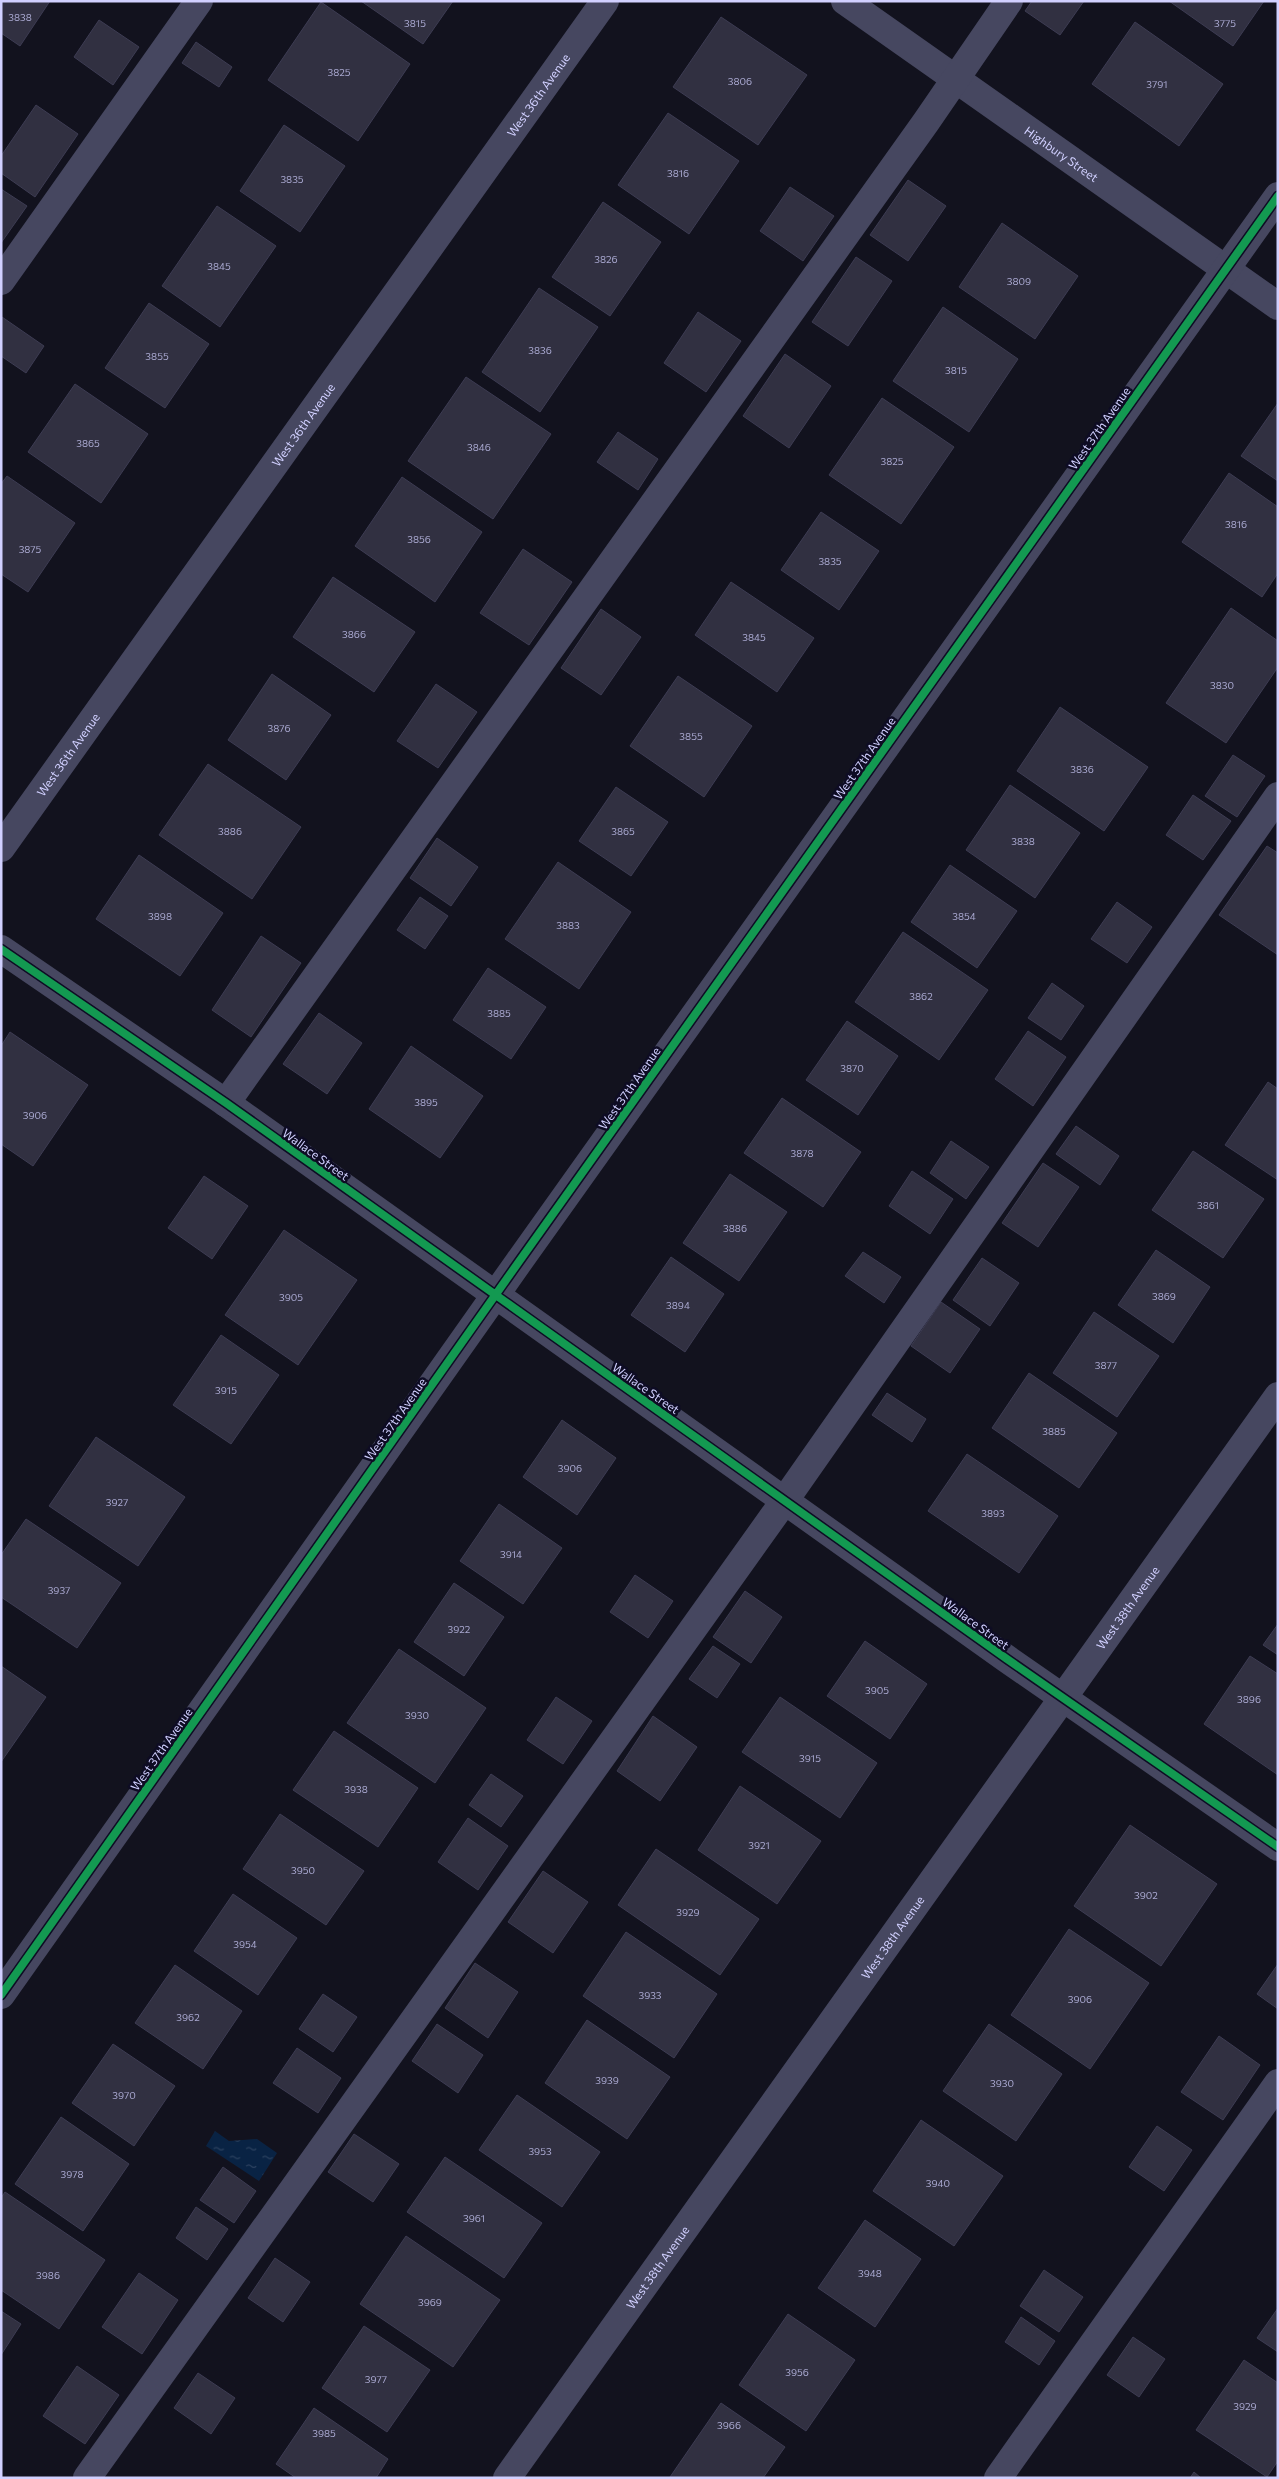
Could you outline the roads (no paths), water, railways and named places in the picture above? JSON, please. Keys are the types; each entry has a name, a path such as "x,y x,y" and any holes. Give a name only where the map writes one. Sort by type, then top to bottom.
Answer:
{"street":[{"path":"1,281 199,1"},
{"name":"West 36th Avenue","path":"1,848 605,1"},
{"name":"Highbury Street","path":"845,1 1278,306"},
{"path":"226,1102 1009,1"},
{"name":"West 37th Avenue","path":"1,1995 496,1295 1278,196"},
{"path":"87,2478 785,1500 1278,796"},
{"name":"Wallace Street","path":"1,949 226,1102 1063,1698 1278,1847"},
{"name":"West 38th Avenue","path":"507,2478 1278,1396"},
{"path":"998,2478 1278,2083"}],"water":[{"path":"215,2131 229,2141 257,2139 277,2153 259,2181 206,2146"}]}
